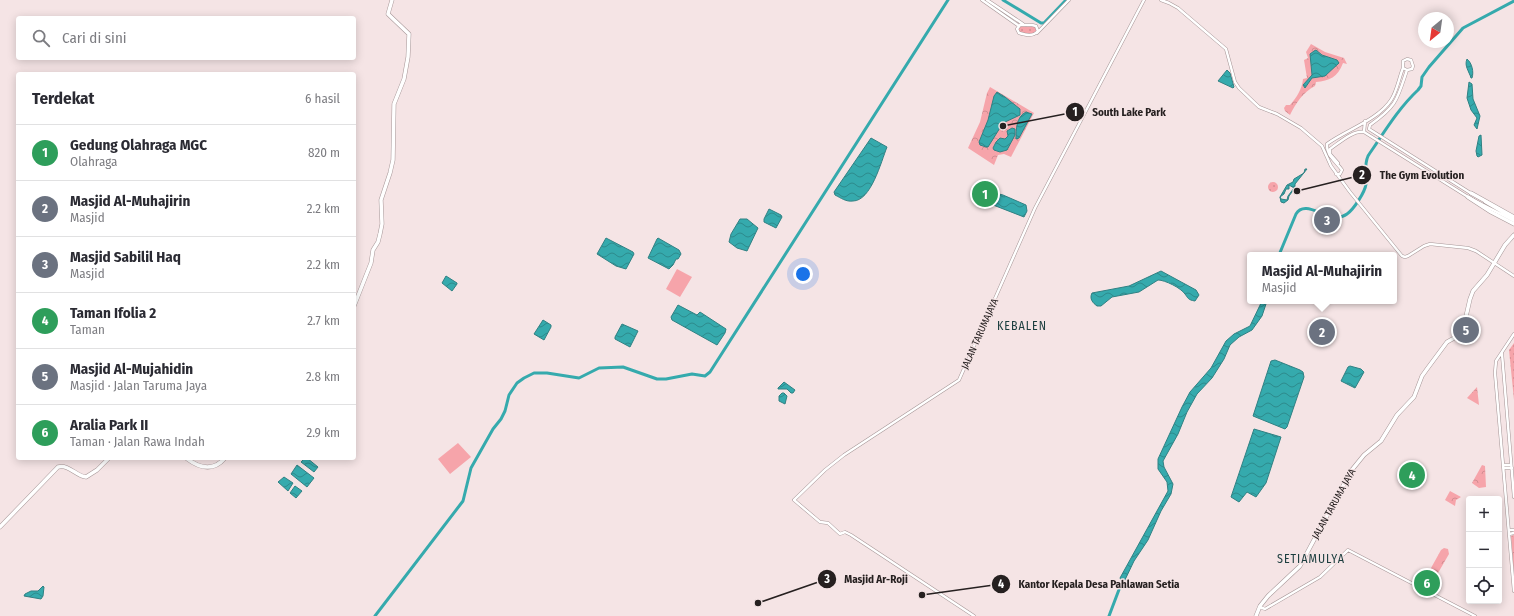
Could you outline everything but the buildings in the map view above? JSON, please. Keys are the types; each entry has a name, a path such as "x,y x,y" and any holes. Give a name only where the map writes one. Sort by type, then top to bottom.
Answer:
{"main road":[{"path":"356,301 371,264 374,246 378,242 382,224 381,200 392,166 394,104 404,79 408,57 409,37 407,32 388,14 392,0"},
{"path":"1471,195 1491,212 1514,220"},
{"path":"1471,195 1514,220"},
{"name":"JALAN TARUMA JAYA","path":"1256,616 1260,607 1275,588 1300,566 1351,471 1364,455 1381,441 1392,422 1414,397 1422,376 1427,369 1447,342 1461,332 1473,290 1485,278 1505,246 1514,235"},
{"path":"0,527 58,467 65,466 80,476 86,477 97,470 107,460"},
{"path":"189,460 197,466 209,467 221,463 223,460"}],"street":[{"path":"982,0 1024,25"},
{"path":"987,0 1019,26 1044,26"},
{"path":"1019,26 1017,29 1019,33 1034,35 1069,0"},
{"name":"JALAN TARUMAJAYA","path":"974,616 851,535 845,532 840,534 828,523 820,522 794,500 844,455 959,380 1035,208 1144,0"},
{"path":"1161,0 1178,8 1226,49 1235,82 1239,88 1262,109 1277,114 1290,122 1322,146 1338,175 1356,200 1404,257 1430,244 1470,248 1514,276"},
{"path":"1036,26 1037,33"},
{"path":"1338,175 1342,170 1330,156 1326,147 1328,143 1380,111 1387,105 1391,100 1403,68 1403,61 1409,59 1413,62 1412,69 1407,70 1403,68"},
{"path":"1407,70 1397,100 1391,108 1370,124 1369,129 1471,195"},
{"path":"1387,105 1391,108"},
{"path":"1364,121 1364,132"},
{"path":"1338,175 1341,175 1343,170 1329,151 1357,132 1364,132 1430,173 1471,195"},
{"path":"1336,139 1338,144"},
{"path":"1430,173 1432,169"},
{"path":"1514,334 1496,361 1495,372 1514,591"},
{"path":"1502,353 1514,497"},
{"path":"1503,465 1511,467"},
{"path":"1504,468 1511,467"},
{"path":"1509,532 1514,530"},
{"path":"1509,532 1514,533"},
{"path":"1260,607 1265,609 1316,580 1348,550 1475,616"}],"green space":[{"path":"1019,26 1036,26 1038,31 1034,35 1019,33"},
{"path":"1311,44 1325,52 1344,58 1347,64 1343,63 1336,75 1325,81 1316,82 1315,86 1300,98 1290,115 1284,108 1286,105 1290,105 1293,102 1300,90 1303,79 1307,78 1304,60 1308,58 1306,52"},
{"path":"990,87 1034,113 1011,157 1004,154 998,155 994,165 968,148 980,122 987,93"},
{"path":"1273,182 1278,187 1273,192 1268,187"},
{"path":"677,269 692,277 680,297 666,289"},
{"path":"1514,343 1514,400 1509,350"},
{"path":"1477,387 1479,405 1467,398"},
{"path":"458,443 471,457 450,474 438,459"},
{"path":"1482,465 1485,466 1486,487 1479,488 1472,483"},
{"path":"1450,491 1461,497 1456,500 1455,506 1445,500"},
{"path":"1514,535 1514,574 1511,536"},
{"path":"1444,548 1448,549 1449,554 1438,573 1433,574 1431,568 1441,550"},
{"path":"1430,577 1433,579 1428,590 1421,586 1427,578"}],"water":[{"path":"1316,50 1322,55 1337,60 1339,63 1325,76 1312,78 1305,88 1303,85 1312,75 1310,54"},
{"path":"1467,59 1472,68 1472,78 1466,66"},
{"path":"1227,70 1230,73 1233,88 1218,81"},
{"path":"1469,82 1472,84 1473,99 1480,116 1477,129 1474,125 1477,118 1471,110 1467,98"},
{"path":"997,92 1020,109 1020,115 1003,123 988,147 986,147 980,145 979,142 988,120 994,96"},
{"path":"1026,112 1032,114 1019,138 1016,139 1018,120"},
{"path":"1012,128 1015,129 1015,135 1007,150 1000,152 994,150 993,148 996,142 1000,138 1005,139 1008,136 1007,131"},
{"path":"1481,135 1482,155 1478,157 1476,151 1479,136"},
{"path":"871,138 887,147 870,188 865,195 853,201 846,200 835,195 834,192"},
{"path":"1304,173 1295,184 1295,188 1288,200 1284,203 1281,202 1280,197 1287,185 1293,182 1294,179","holes":["1289,185 1294,188 1287,200 1281,199 1280,197 1284,194 1286,189 1289,189"]},
{"path":"991,192 1003,195 1026,205 1027,211 1024,217 988,203 986,201"},
{"path":"769,209 782,217 776,228 764,222"},
{"path":"740,219 747,219 758,228 747,251 737,248 729,242 731,234"},
{"path":"606,238 633,252 634,254 626,269 616,266 597,254"},
{"path":"658,238 679,250 681,254 669,269 648,258"},
{"path":"1161,271 1196,290 1199,295 1195,301 1188,299 1177,287 1165,281 1158,280 1139,292 1112,297 1101,306 1097,306 1092,301 1092,293 1129,286"},
{"path":"446,276 457,283 452,291 442,283"},
{"path":"1261,304 1266,304 1262,316 1252,330 1239,337 1230,345 1224,359 1212,378 1197,394 1187,412 1178,434 1163,461 1164,467 1173,484 1171,494 1161,511 1148,540 1134,561 1123,584 1120,578 1168,491 1167,482 1158,469 1158,459 1182,407 1190,392 1211,368 1226,341 1234,334 1250,326"},
{"path":"678,305 697,315 700,312 726,329 717,345 672,320 671,317"},
{"path":"543,320 551,325 544,340 534,334"},
{"path":"622,324 638,331 630,347 615,339"},
{"path":"1275,360 1300,370 1303,372 1304,377 1285,429 1253,416 1271,361"},
{"path":"1350,366 1361,369 1364,372 1355,388 1341,381 1348,367"},
{"path":"784,382 795,390 793,393 787,389 778,389"},
{"path":"782,393 787,396 785,404 779,401 779,396"},
{"path":"1254,429 1281,437 1266,483 1256,497 1247,492 1239,502 1231,497"},
{"path":"303,460 309,460 318,467 314,472 301,462"},
{"path":"297,465 314,478 307,487 291,474"},
{"path":"284,477 293,483 288,491 278,482"},
{"path":"295,486 302,491 296,498 290,493"},
{"path":"43,586 43,596 41,599 24,596 31,591 38,591"}],"waterway":[{"path":"375,616 463,501 471,468 493,429 501,419 505,411 509,395 517,383 534,373 547,373 579,378 599,368 623,367 657,379 666,379 692,374 705,376 710,372 948,0"},
{"path":"1003,0 1041,23 1044,23 1066,0"},
{"path":"1280,252 1296,214 1300,210 1312,210 1334,217 1341,217 1350,212 1364,191 1368,156 1396,114 1421,86 1422,77 1429,67 1463,28 1514,1"},
{"path":"1109,616 1123,579"}],"place":[{"name":"South Lake Park","path":"1003,126"},
{"name":"The Gym Evolution","path":"1297,191"},
{"name":"Gedung Olahraga MGC","path":"985,194"},
{"name":"Masjid Sabilil Haq","path":"1327,220"},
{"name":"Masjid Al-Mujahidin","path":"1466,330"},
{"name":"Masjid Al-Muhajirin","path":"1322,332"},
{"name":"Taman Ifolia 2","path":"1412,475"},
{"name":"Aralia Park II","path":"1427,583"},
{"name":"Kantor Kepala Desa Pahlawan Setia","path":"922,595"},
{"name":"Masjid Ar-Roji","path":"758,603"}],"district":[{"name":"KEBALEN","path":"1022,326"},
{"name":"SETIAMULYA","path":"1311,559"}]}
